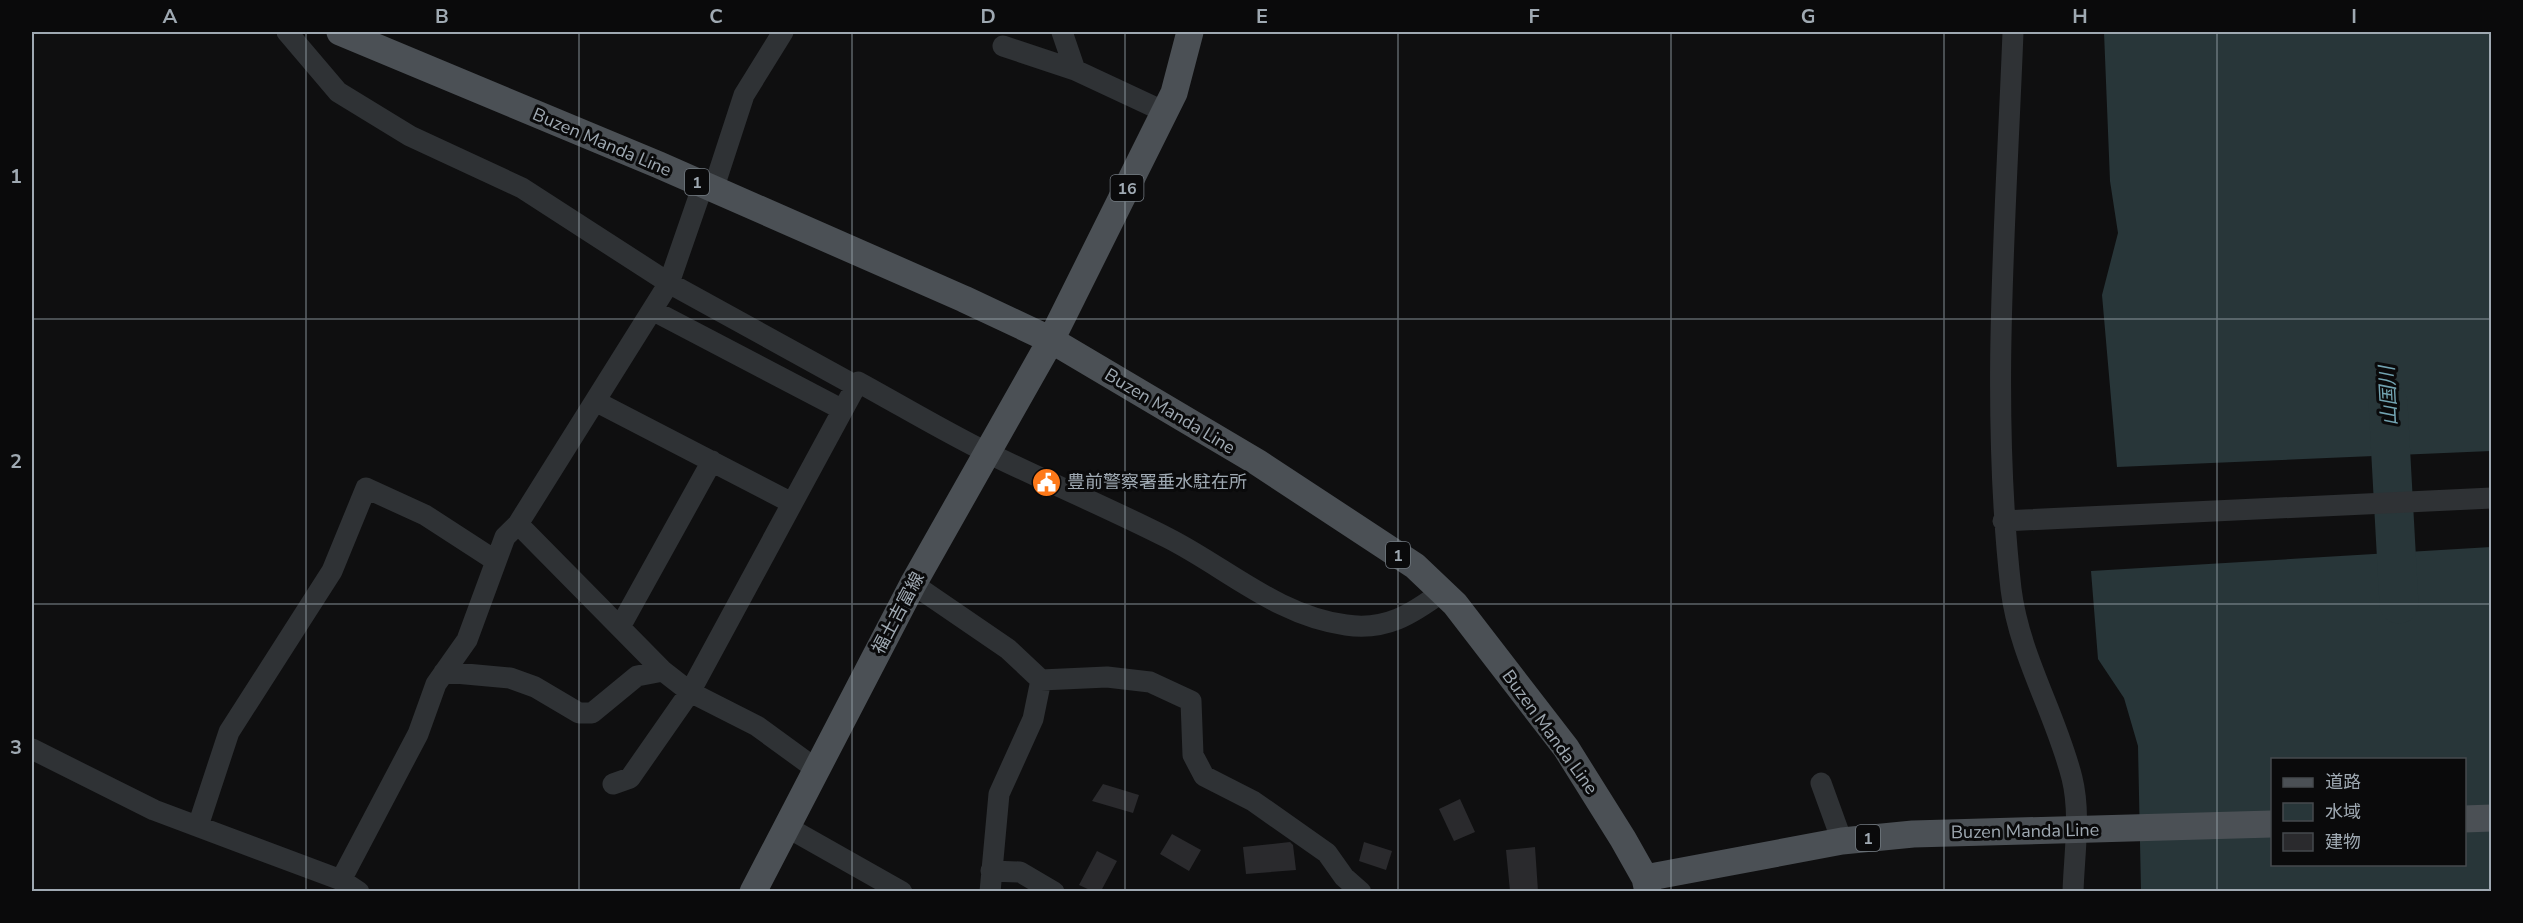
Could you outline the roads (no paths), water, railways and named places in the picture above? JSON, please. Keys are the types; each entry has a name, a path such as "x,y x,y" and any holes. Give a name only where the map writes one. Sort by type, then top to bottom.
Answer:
{"main road":[{"name":"Buzen Manda Line","path":"340,32 964,299 1051,340 1257,462 1415,566 1455,604 1566,748 1647,885 1842,841 1913,834 2271,824"},
{"name":"16","path":"1051,340 1174,93 1190,32"},
{"name":"福土吉富線","path":"753,891 913,584 1051,340"},
{"path":"2466,819 2492,819"}],"street":[{"path":"287,32 338,92 411,136 522,189 669,283 856,386"},
{"path":"341,880 418,734 436,684 467,640 505,537 519,524 669,283 744,95 783,32"},
{"path":"1062,32 1075,70"},
{"path":"2013,32 2000,346 2003,521 2014,613 2073,780 2085,830 2073,891"},
{"path":"1003,46 1075,70 1165,112"},
{"path":"652,310 843,410"},
{"path":"613,784 630,778 690,692 858,382 989,453 1169,539 1283,607 1314,618 1348,626 1382,624 1410,616 1442,592"},
{"path":"595,401 792,503"},
{"path":"620,627 712,461"},
{"path":"198,826 229,732 332,571 366,488 425,515 496,561"},
{"path":"2003,521 2492,498"},
{"path":"519,524 663,671 690,692 758,726 816,770"},
{"path":"913,584 1008,649 1041,680 1107,677 1150,682 1191,701 1193,755 1204,776 1253,801 1327,853 1344,877 1361,891"},
{"path":"444,672 510,678 535,687 579,713 592,713 637,676 663,671"},
{"path":"1041,680 1033,719 999,794 990,881 1020,872 1054,891"},
{"path":"32,749 154,810 341,880 359,891"},
{"path":"1821,783 1842,841"},
{"path":"787,827 902,891"}],"water":[{"path":"2104,32 2491,32 2491,451 2117,467 2102,295 2118,233 2110,181"},
{"path":"2491,547 2491,891 2141,891 2138,746 2124,698 2098,659 2091,571"}],"waterway":[{"name":"山国川","path":"2388,403 2399,604"}],"place":[{"name":"豊前警察署垂水駐在所","path":"1046,482"}]}
